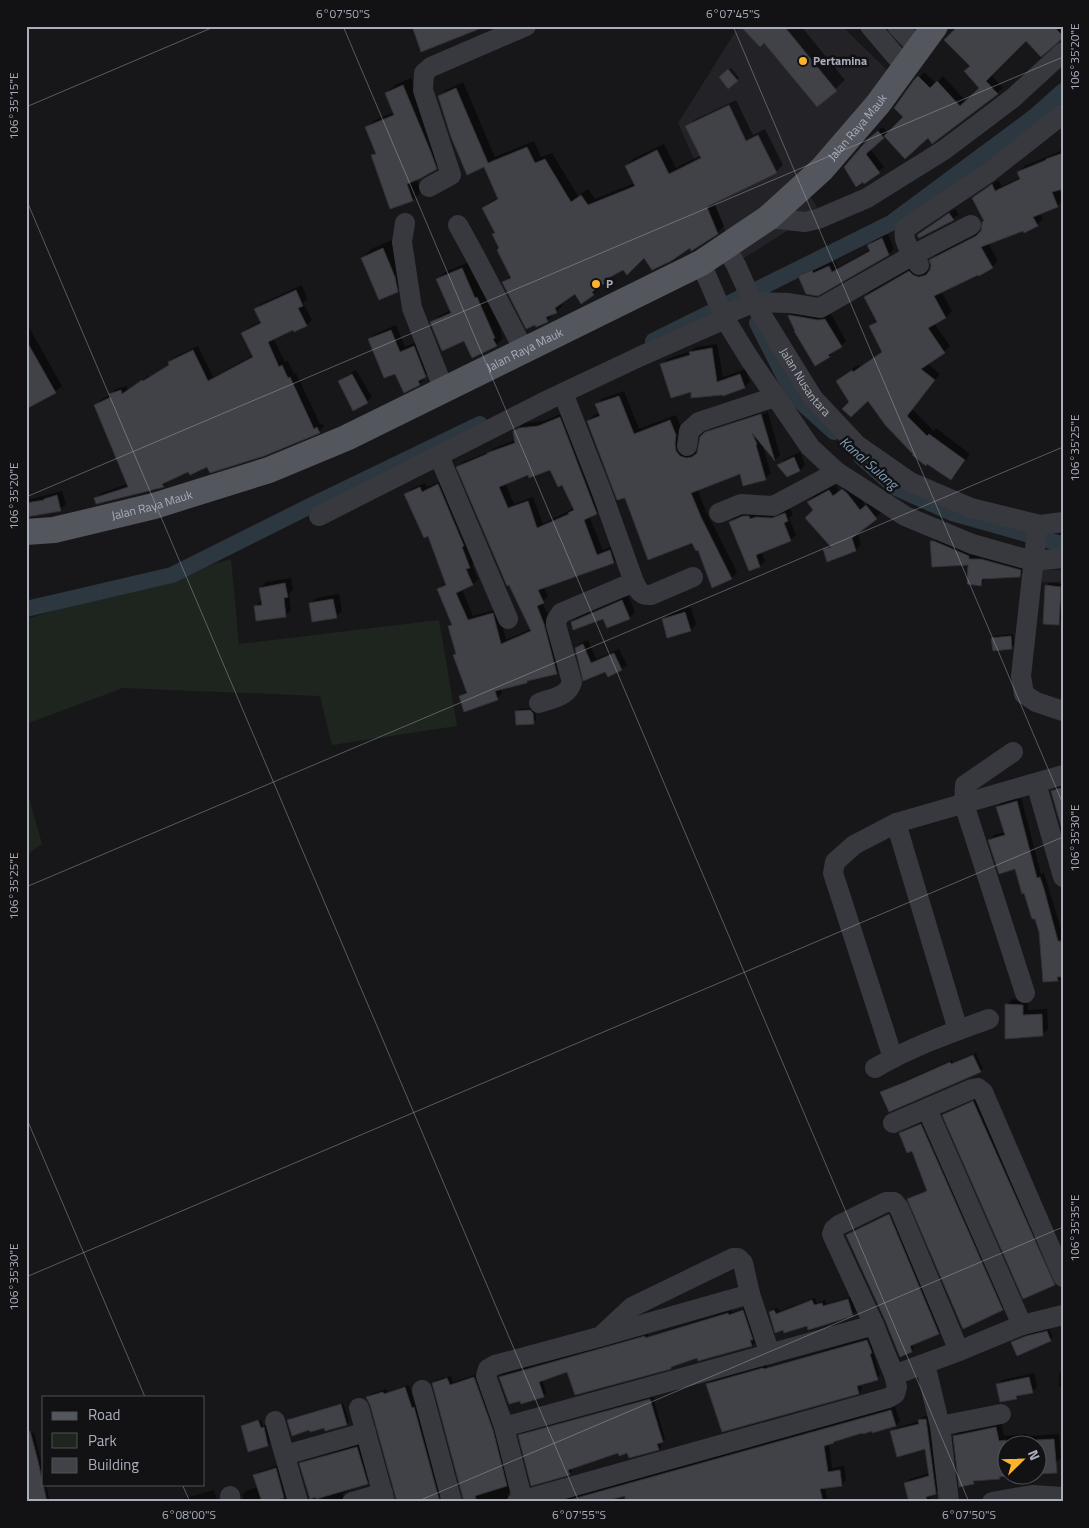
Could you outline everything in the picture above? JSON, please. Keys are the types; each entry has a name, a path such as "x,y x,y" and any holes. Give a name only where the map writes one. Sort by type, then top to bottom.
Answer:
{"main road":[{"name":"Jalan Raya Mauk","path":"26,532 54,530 154,506 269,470 346,438 524,350 731,256 768,218 822,169 878,104 935,26"}],"street":[{"path":"429,187 451,175 423,90 424,73 431,67 526,26"},
{"path":"870,26 912,58"},
{"path":"896,26 912,58"},
{"path":"768,218 805,222 818,220 867,198 944,150 1013,98 1063,52"},
{"path":"916,261 904,237 904,230 906,228 988,173 1063,114"},
{"path":"405,223 402,242 412,308 444,390"},
{"path":"458,225 524,350"},
{"path":"320,516 752,300 820,308 916,261 971,226"},
{"name":"Jalan Nusantara","path":"731,256 752,300 813,398 857,445 910,482 971,508 1038,528 1063,522"},
{"path":"704,269 749,358 810,447 837,472 905,516 972,544 1033,558 1063,558"},
{"path":"563,393 634,582 640,592 646,596 651,595 693,577"},
{"path":"687,446 688,431 699,422 775,397"},
{"path":"439,456 508,619"},
{"path":"719,513 741,504 773,506 837,472"},
{"path":"1038,528 1033,558 1021,676 1024,694 1036,702 1063,711"},
{"path":"539,703 565,693 570,688 572,682 556,625 561,613 634,582"},
{"path":"1013,752 965,785 964,804 1025,993"},
{"path":"893,1058 833,873 835,862 854,845 896,823 1063,775"},
{"path":"1036,784 1063,877"},
{"path":"896,823 958,1030"},
{"path":"875,1068 893,1058 958,1030 989,1019"},
{"path":"893,1123 972,1089 978,1088 983,1092 1063,1277"},
{"path":"927,1109 1022,1325"},
{"path":"750,1294 494,1365 488,1369 486,1376 504,1427 521,1501 888,1398 895,1394 897,1387 894,1375 874,1325 832,1234 839,1225 886,1202 894,1202 899,1208 959,1351"},
{"path":"599,1337 632,1307 733,1258 738,1258 743,1263 750,1294 770,1354"},
{"path":"894,1375 1022,1325 1063,1315"},
{"path":"504,1427 874,1325"},
{"path":"925,1364 940,1426 949,1502"},
{"path":"422,1390 452,1502"},
{"path":"352,1502 384,1498 359,1408"},
{"path":"940,1426 1001,1414"},
{"path":"276,1421 298,1502"},
{"path":"285,1455 366,1432"},
{"path":"992,1502 1032,1495 1063,1497"}],"shaded area":[{"path":"739,26 842,26 887,70 917,26 941,26 809,194 819,211 739,261 678,123"},
{"path":"1042,570 1063,570 1063,582 1042,582"}],"green space":[{"path":"231,559 239,644 439,620 457,726 332,745 320,696 123,688 26,724 26,619"},
{"path":"26,787 42,844 26,855"}],"building":[{"path":"412,26 484,26 484,27 421,52"},
{"path":"740,26 784,26 837,91 817,107 764,43 760,47"},
{"path":"958,26 1053,26 1063,38 1041,57 1026,41 986,81 998,94 932,144 928,138 905,159 884,136 903,117 894,108 918,76 930,88 937,81 960,106 979,88 964,71 970,66 944,40"},
{"path":"728,69 738,81 728,89 719,77"},
{"path":"403,85 437,169 407,184 413,201 390,209 371,155 376,154 365,127 394,115 385,93"},
{"path":"456,88 488,163 527,147 535,163 545,159 571,202 581,195 588,205 635,186 625,166 657,150 669,174 701,158 685,126 729,105 746,141 758,135 777,173 707,207 718,234 691,251 690,248 671,261 652,270 644,258 627,275 623,270 603,281 605,283 592,292 594,295 581,304 575,294 555,308 557,313 546,317 548,322 526,329 502,282 511,278 497,250 499,248 492,234 495,233 482,208 498,199 484,167 467,175 451,137 438,96"},
{"path":"878,131 884,138 866,154 880,173 856,187 844,167 868,139"},
{"path":"1063,153 1063,189 1052,192 1058,207 1033,217 1038,226 1024,233 1023,231 981,247 993,268 934,296 946,318 928,328 945,353 921,369 935,380 907,416 927,436 929,434 965,460 951,480 927,464 926,466 912,455 886,426 868,401 851,417 842,409 849,402 836,381 882,352 869,326 877,322 864,297 909,271 919,277 926,275 931,265 929,260 976,236 981,231 982,222 984,221 972,198 992,184 995,191 1020,179 1017,172"},
{"path":"949,213 954,220 919,238 917,235"},
{"path":"882,238 889,255 818,296 806,294 798,276 812,270 813,273 829,266 832,272 870,251 867,245"},
{"path":"383,248 395,277 398,292 379,300 361,258"},
{"path":"462,268 475,298 477,297 497,346 472,358 464,341 442,351 430,322 451,313 436,279"},
{"path":"296,290 303,306 298,308 307,326 294,332 293,330 268,342 279,367 282,365 288,378 290,377 314,429 317,427 320,433 264,456 210,473 207,467 190,475 188,472 162,484 164,487 96,504 94,498 128,487 94,405 111,397 109,394 121,390 122,394 169,365 168,362 193,350 208,381 253,357 241,333 261,323 254,309"},
{"path":"789,315 818,320 825,319 842,347 828,355 830,357 815,366 794,331"},
{"path":"391,330 400,352 414,346 426,377 418,381 420,385 404,393 395,374 384,378 368,339"},
{"path":"26,340 56,393 26,409"},
{"path":"712,348 717,382 740,374 745,388 723,396 691,398 691,392 671,398 660,364 690,355 689,352"},
{"path":"352,374 368,403 353,411 338,381"},
{"path":"619,396 634,434 670,420 676,435 676,451 680,456 686,458 692,457 697,453 700,437 705,432 761,414 775,461 752,433 757,444 766,480 743,486 740,474 691,493 732,579 712,588 698,550 696,551 692,543 648,560 625,498 617,500 587,421 600,416 595,404"},
{"path":"560,417 597,514 584,520 597,555 610,550 614,563 538,590 544,603 537,606 544,624 557,674 495,691 498,700 464,712 459,696 467,693 453,655 456,654 448,626 452,625 437,589 446,585 428,536 424,538 404,494 420,487 422,492 438,484 464,546 462,547 470,568 466,569 473,585 456,593 468,620 493,613 501,644 531,631 509,585 507,586 456,467 515,443 513,431 519,428 538,426","holes":["550,470 558,487 562,485 574,510 537,528 528,501 508,508 499,487 528,475 529,478"]},
{"path":"794,457 800,471 787,477 777,465"},
{"path":"842,489 860,510 866,505 877,519 852,538 856,551 827,562 823,549 831,547 805,518 813,510 807,502 829,490 833,496"},
{"path":"57,495 61,511 26,517 26,503 44,500"},
{"path":"785,513 788,521 784,523 791,541 756,555 760,567 749,571 729,522 743,516 749,516 750,519 756,517 772,518"},
{"path":"930,541 969,556 969,559 981,559 1021,570 1020,577 982,579 981,586 967,584 968,565 932,567"},
{"path":"285,583 288,597 284,598 286,617 256,621 254,606 262,605 259,588"},
{"path":"1045,585 1061,587 1059,625 1043,624"},
{"path":"333,599 337,618 312,622 309,603"},
{"path":"622,600 630,619 607,628 603,619 573,630 571,622"},
{"path":"685,612 691,631 667,638 662,619"},
{"path":"1011,636 1012,649 993,651 991,638"},
{"path":"583,644 591,663 614,653 622,670 608,677 605,672 583,681 575,648"},
{"path":"530,710 533,713 534,724 516,725 515,711"},
{"path":"1063,787 1063,833 1051,791"},
{"path":"1017,801 1037,878 1040,877 1058,941 1063,941 1063,977 1057,977 1058,981 1043,982 1039,932 1035,919 1032,919 1024,893 1022,894 1015,869 999,874 988,840 1005,835 996,807"},
{"path":"1005,1004 1023,1005 1023,1015 1042,1014 1043,1036 1005,1039"},
{"path":"973,1055 981,1072 889,1112 880,1092 950,1062 951,1064"},
{"path":"973,1101 1055,1285 1023,1299 942,1115"},
{"path":"921,1124 1003,1310 963,1329 907,1199 927,1191 912,1151 907,1153 899,1133"},
{"path":"889,1214 939,1334 910,1346 912,1352 900,1357 846,1235"},
{"path":"848,1299 853,1316 808,1330 807,1326 784,1333 783,1330 775,1333 769,1312 774,1310 776,1314 812,1300 814,1305 822,1303 823,1306"},
{"path":"743,1310 753,1340 750,1340 752,1346 698,1361 697,1358 671,1367 671,1369 575,1395 567,1372 539,1382 544,1397 521,1404 520,1401 509,1404 499,1377 645,1336 645,1338 728,1313 729,1315"},
{"path":"1047,1331 1051,1341 1017,1356 1011,1342"},
{"path":"867,1340 878,1380 857,1386 859,1394 722,1432 706,1384"},
{"path":"474,1377 493,1430 507,1486 475,1496 476,1499 464,1502 432,1383 447,1378 450,1385"},
{"path":"1029,1377 1033,1393 1016,1396 1017,1399 1000,1402 996,1384"},
{"path":"405,1387 412,1408 414,1407 439,1499 431,1502 397,1502 370,1405 366,1397 383,1392 384,1394"},
{"path":"650,1399 663,1442 657,1444 659,1450 629,1458 627,1453 619,1456 618,1453 568,1470 570,1475 531,1486 518,1435"},
{"path":"341,1404 347,1425 325,1431 324,1428 310,1432 309,1430 292,1436 287,1420"},
{"path":"891,1410 896,1426 872,1433 872,1431 862,1433 824,1446 828,1472 840,1470 842,1486 820,1489 823,1502 625,1502 625,1496 602,1502 562,1502"},
{"path":"926,1419 936,1494 926,1497 927,1502 909,1502 904,1483 929,1476 925,1449 897,1457 890,1431 919,1424 918,1420"},
{"path":"258,1420 261,1428 264,1427 268,1446 248,1452 241,1426"},
{"path":"996,1427 998,1436 996,1436 996,1479 973,1481 974,1484 959,1487 953,1436"},
{"path":"30,1431 47,1502 26,1502 26,1432"},
{"path":"1046,1439 1054,1439 1057,1473 1046,1474"},
{"path":"357,1447 368,1484 316,1499 316,1497 310,1499 299,1463"},
{"path":"276,1468 284,1498 272,1502 262,1502 253,1475"}],"waterway":[{"path":"653,341 891,223 1035,116 1063,91"},
{"name":"Kanal Sulang","path":"757,323 794,396 834,432"},
{"path":"26,609 172,575 480,424"},
{"name":"Kanal Sulang","path":"861,457 896,488 952,513 1063,543"}],"place":[{"name":"Pertamina","path":"803,61"},
{"name":"P","path":"596,284"}]}
